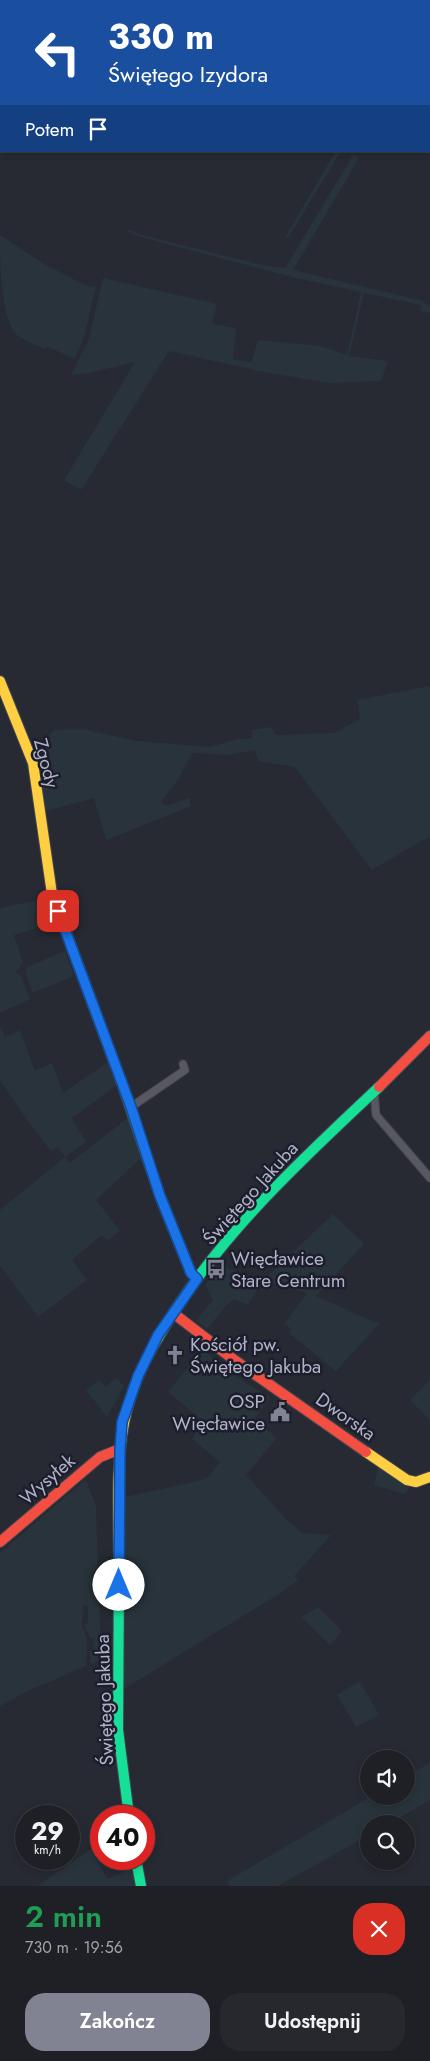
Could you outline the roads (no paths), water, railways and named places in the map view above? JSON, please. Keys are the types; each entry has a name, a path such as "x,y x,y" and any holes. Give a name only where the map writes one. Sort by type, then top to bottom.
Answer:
{"street":[{"name":"Zgody","path":"0,681 33,763 52,894 131,1107 160,1196 191,1273 197,1279"},
{"name":"Świętego Jakuba","path":"128,1805 118,1730 120,1449 122,1422 138,1376 164,1324 197,1279 267,1195 430,1036"},
{"path":"131,1107 185,1070 184,1064"},
{"path":"374,1091 376,1115 430,1178"},
{"name":"Dworska","path":"173,1313 233,1359 407,1480 414,1482 422,1481 430,1477"},
{"name":"Wysyłek","path":"0,1542 100,1457 120,1449"},
{"path":"138,1870 141,1886"}],"place":[{"name":"Więcławice Stare Centrum","path":"216,1269"},
{"name":"Kościół pw. Świętego Jakuba","path":"175,1355"},
{"name":"OSP Więcławice","path":"280,1412"}]}
